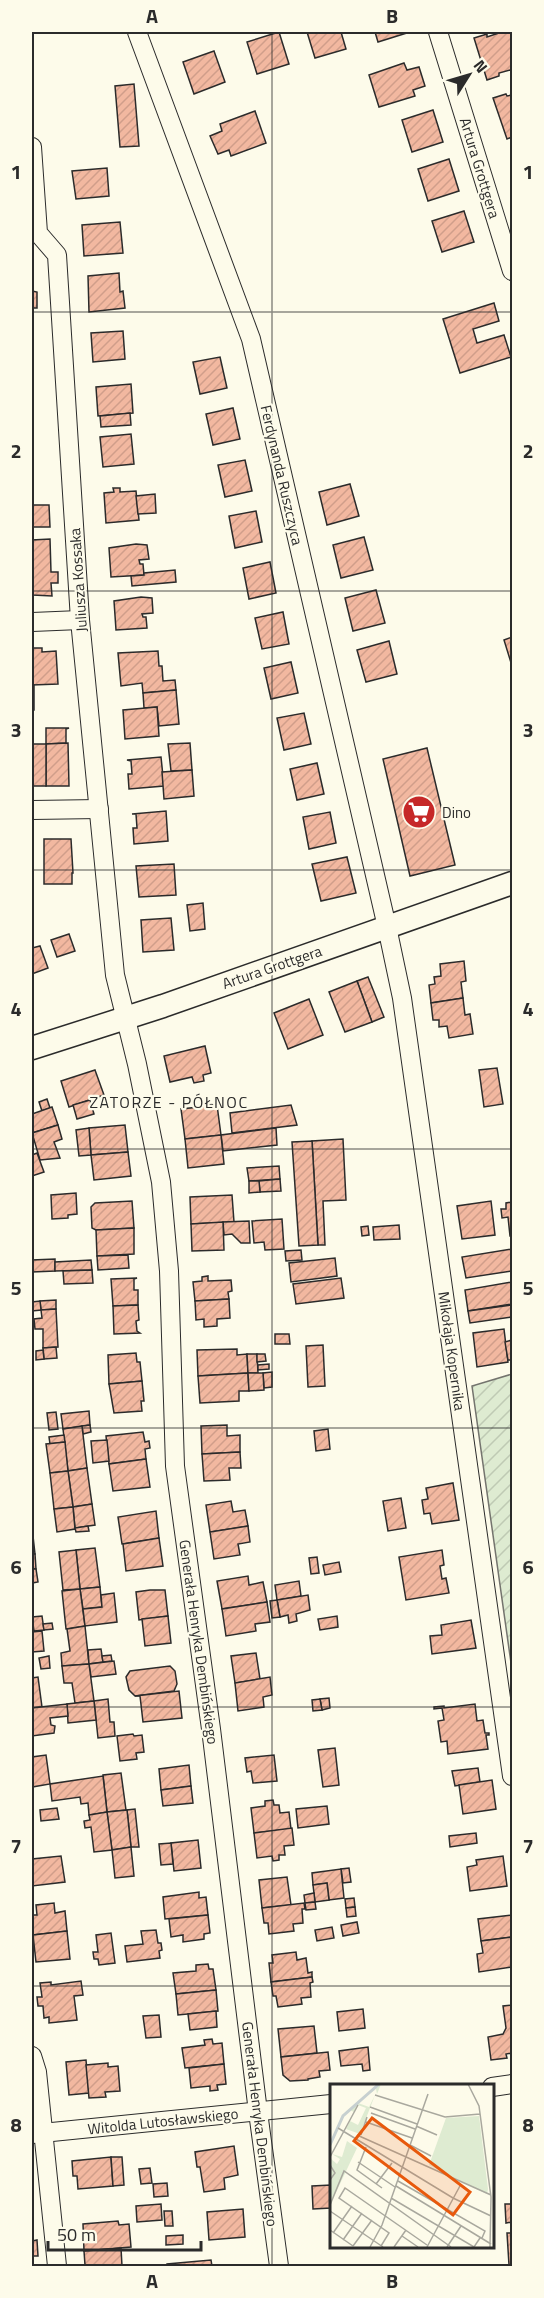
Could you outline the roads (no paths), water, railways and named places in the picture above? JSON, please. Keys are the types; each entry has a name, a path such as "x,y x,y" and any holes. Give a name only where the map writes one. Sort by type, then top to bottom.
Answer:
{"street":[{"name":"Artura Grottgera","path":"438,32 513,271"},
{"name":"Ferdynanda Ruszczyca","path":"141,33 250,339 387,927"},
{"name":"Juliusza Kossaka","path":"32,147 35,234 57,255 80,621 115,975 124,1018"},
{"path":"32,622 80,621"},
{"path":"32,810 99,809"},
{"name":"Artura Grottgera","path":"32,1048 513,884"},
{"name":"Mikołaja Kopernika","path":"387,927 402,998 513,1776"},
{"name":"Generała Henryka Dembińskiego","path":"124,1018 137,1064 161,1182 169,1270 175,1466 279,2266"},
{"path":"32,2056 37,2072 37,2133 57,2266"},
{"path":"493,2086 513,2084"},
{"name":"Witolda Lutosławskiego","path":"37,2133 330,2104"}],"place":[{"name":"Dino","path":"419,812"}],"district":[{"name":"ZATORZE - PÓŁNOC","path":"169,1102"}]}
